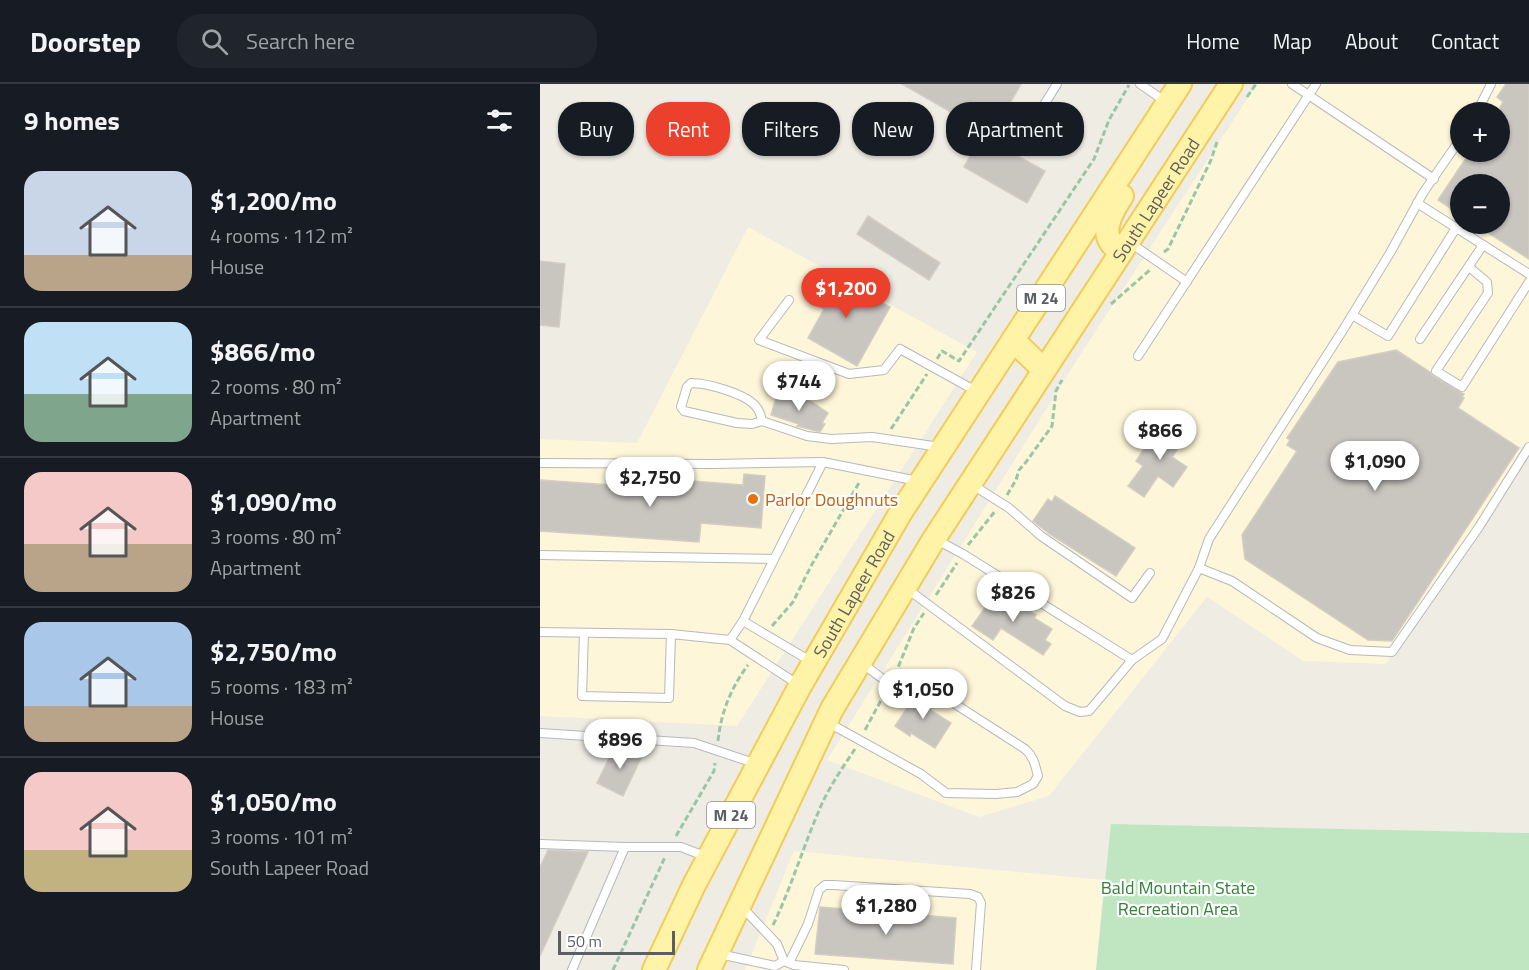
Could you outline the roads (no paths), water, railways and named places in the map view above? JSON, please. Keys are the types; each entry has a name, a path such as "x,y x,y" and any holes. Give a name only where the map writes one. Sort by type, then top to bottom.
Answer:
{"main road":[{"name":"South Lapeer Road","path":"654,970 709,858 800,686 920,482 1180,84"},
{"path":"1123,246 1110,241 1107,230 1116,205 1195,84"},
{"name":"South Lapeer Road","path":"713,962 826,722 905,587 970,484 1054,373 1123,246 1238,92"},
{"path":"1013,340 1054,373"}],"lane":[{"path":"1046,102 1057,84"},
{"path":"1140,84 1168,103"},
{"path":"1292,84 1434,179"},
{"path":"1138,356 1316,84"},
{"path":"1482,102 1491,84"},
{"path":"905,587 1065,706 1080,712 1089,711 1132,660 1162,639 1199,568 1209,539 1352,315 1417,203 1450,155"},
{"path":"1417,203 1450,224"},
{"path":"1352,315 1388,336 1452,234"},
{"path":"1466,234 1529,274"},
{"path":"1420,339 1483,245"},
{"path":"1123,246 1156,262 1187,282"},
{"path":"1469,267 1487,282 1488,293 1436,371 1462,387 1529,282"},
{"path":"789,300 759,340 849,374 884,370 900,349 978,392"},
{"path":"762,421 758,408 747,398 703,383 691,383 687,387 681,407 684,411 737,423 752,424 762,421 807,436 831,439 872,437 942,447"},
{"path":"1199,568 1232,581 1317,638 1350,650 1392,652 1479,526 1529,447"},
{"path":"730,640 743,621 823,462"},
{"path":"540,463 714,465 823,462 920,482"},
{"path":"970,484 1001,503 1041,536 1132,598 1150,573"},
{"path":"934,539 963,554 1132,660"},
{"path":"540,555 773,559"},
{"path":"743,621 813,663"},
{"path":"540,632 671,634 730,640 800,686"},
{"path":"584,633 582,696 669,698 671,634"},
{"path":"826,722 921,774 946,793 1017,792 1033,784 1038,776 1032,755 944,696 924,684 911,684 904,687 890,683 860,662"},
{"path":"540,733 694,743 758,765"},
{"path":"540,844 681,847 709,858"},
{"path":"572,970 625,847"},
{"path":"790,965 808,924 819,890 825,885 833,885 970,894 978,897 981,903 976,970"},
{"path":"740,905 777,944 790,965"},
{"path":"713,962 844,970"}],"place":[{"name":"Parlor Doughnuts","path":"753,499"}],"park label":[{"name":"Bald Mountain State Recreation Area","path":"1178,897"}]}
